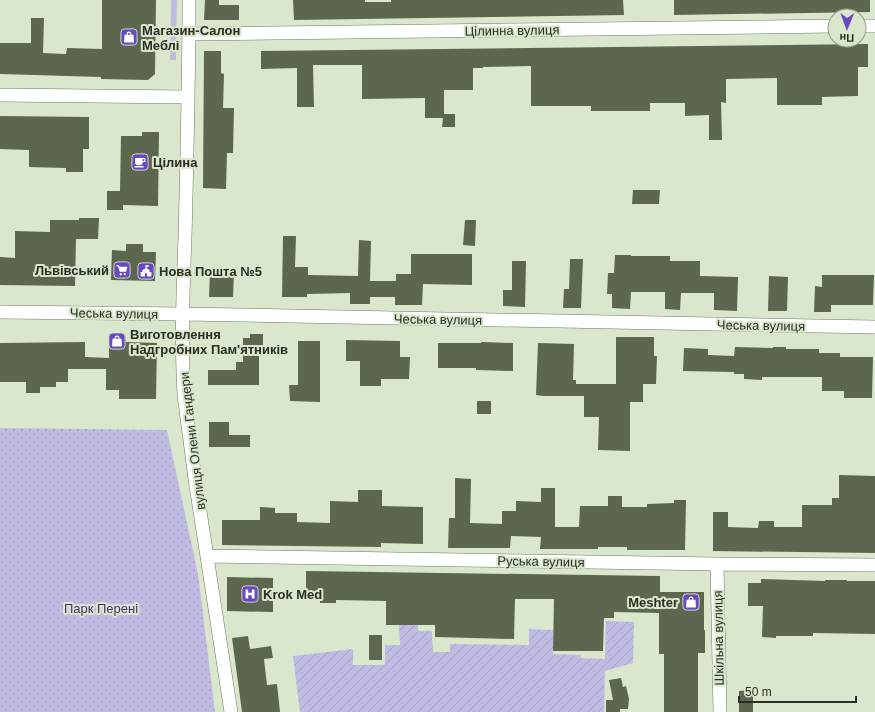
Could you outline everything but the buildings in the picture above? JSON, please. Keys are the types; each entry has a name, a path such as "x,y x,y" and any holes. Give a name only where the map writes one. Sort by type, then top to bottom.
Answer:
{"street":[{"name":"вулиця Олени Гандери","path":"189,0 183,314 184,394 195,479 231,712"},
{"name":"Цілинна вулиця","path":"189,34 827,26"},
{"path":"0,95 188,97"},
{"name":"Чеська вулиця","path":"0,312 875,327"},
{"name":"Руська вулиця","path":"207,556 875,565"},
{"name":"Шкільна вулиця","path":"717,564 720,712"}],"green space":[{"path":"171,0 177,0 176,60 170,60"},
{"name":"Парк Перені","path":"0,428 167,430 198,574 215,712 0,712"},
{"path":"606,621 634,622 633,663 605,671 604,712 300,712 293,656 353,649 353,665 385,665 385,645 400,645 399,625 418,625 418,631 432,631 433,652 450,652 450,644 529,645 529,629 553,630 553,654 581,655 581,658 605,659"}],"place":[{"name":"Магазин-Салон Меблі","path":"129,37"},
{"name":"Цілина","path":"140,162"},
{"name":"Львівський","path":"122,270"},
{"name":"Нова Пошта №5","path":"146,271"},
{"name":"Виготовлення Надгробних Пам'ятників","path":"117,341"},
{"name":"Krok Med","path":"250,594"},
{"name":"Meshter","path":"691,602"}]}
